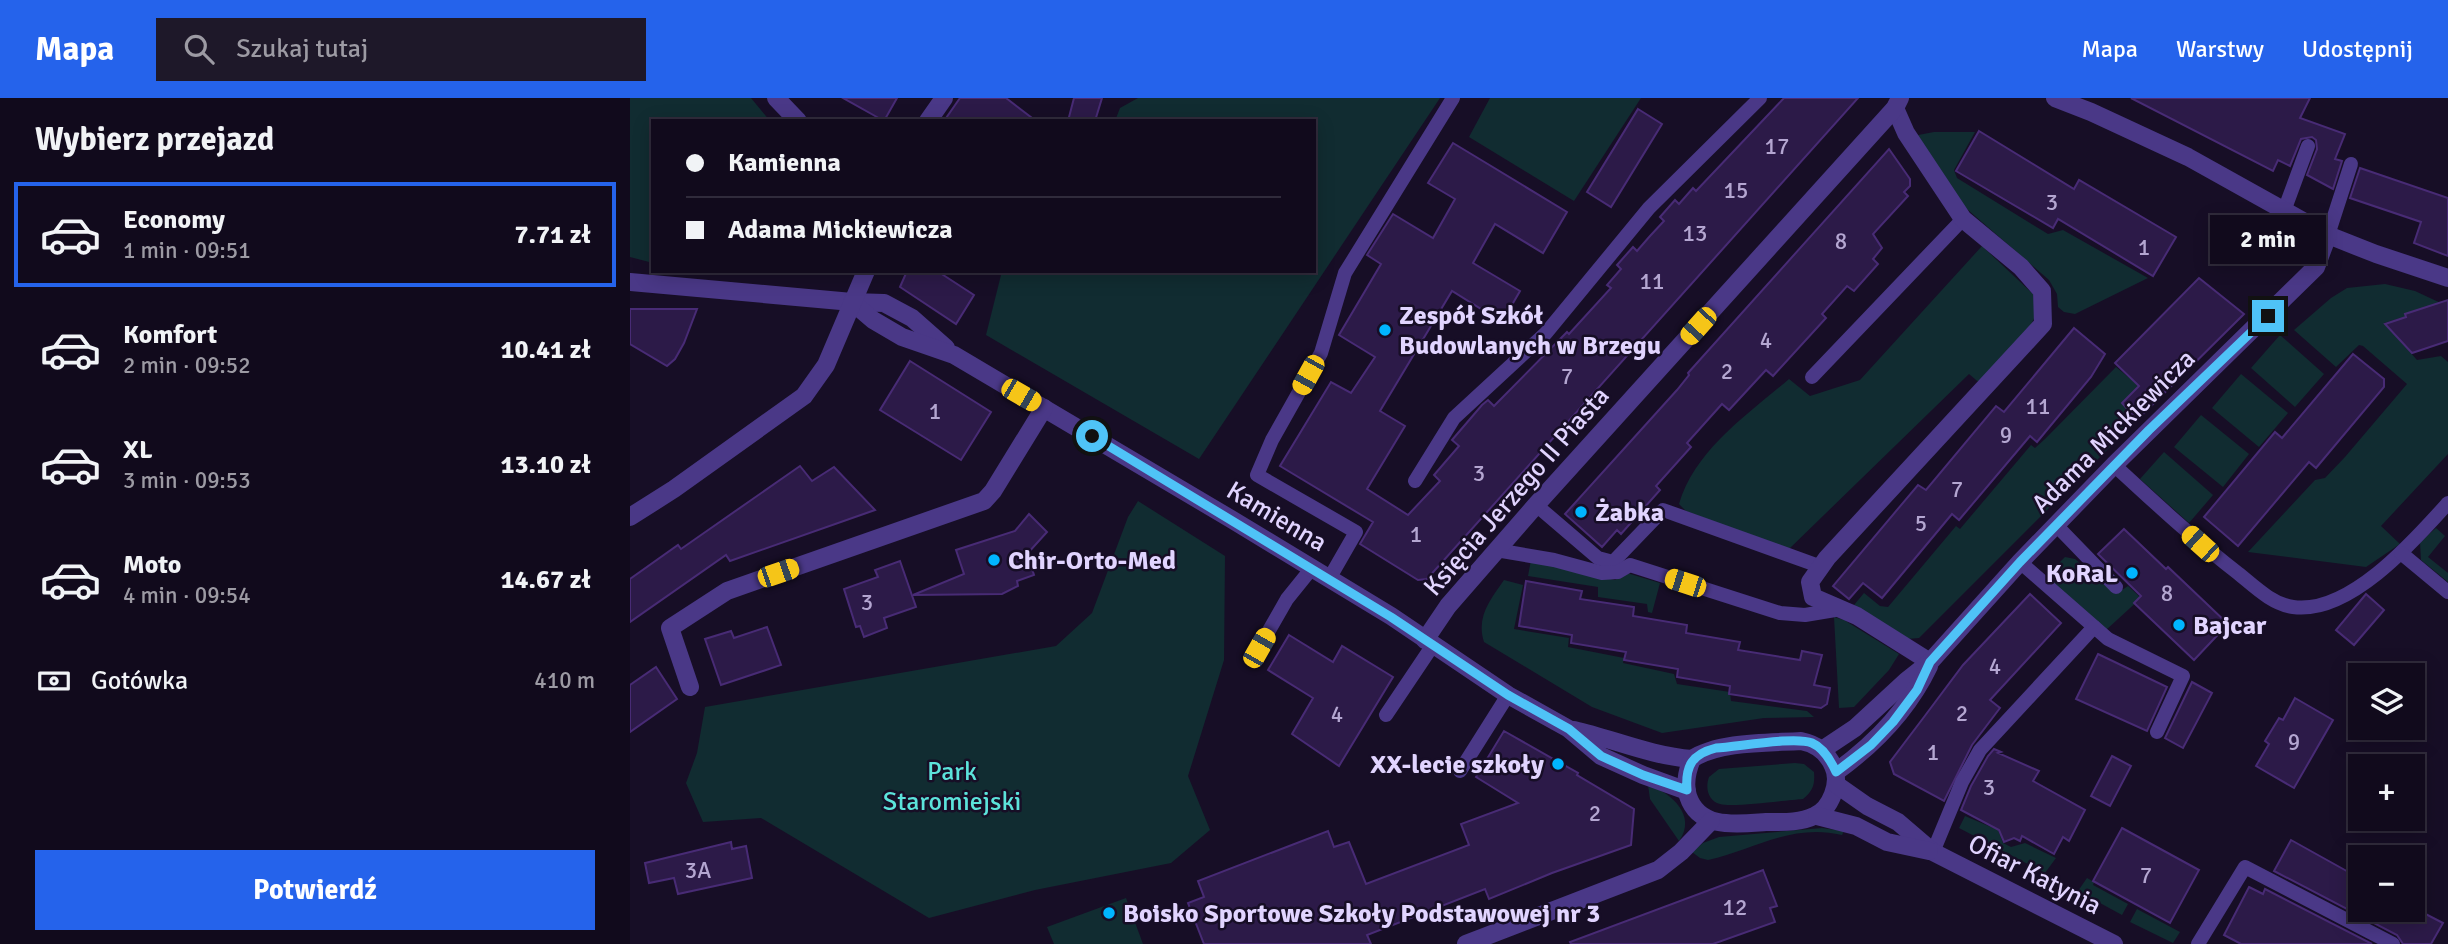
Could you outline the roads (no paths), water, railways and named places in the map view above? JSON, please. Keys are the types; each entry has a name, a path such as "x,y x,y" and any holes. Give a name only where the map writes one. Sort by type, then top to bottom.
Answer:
{"street":[{"path":"776,98 796,119"},
{"path":"929,119 944,98"},
{"path":"2056,98 2091,111 2188,157 2328,235 2448,278"},
{"path":"1897,103 1906,134 1964,219 2021,267 2042,292 2043,324 1819,566 1810,582 1813,597 1857,616 1930,662"},
{"name":"Księcia Jerzego II Piasta","path":"1429,642 1448,606 1496,550 1897,103"},
{"name":"Adama Mickiewicza","path":"1822,750 1856,728 1930,662 2020,562 2114,465 2316,267 2328,235"},
{"path":"630,517 804,396 826,365 865,273"},
{"path":"630,282 852,302"},
{"name":"Kamienna","path":"852,302 873,320 902,337 954,355 1312,568 1508,695 1569,729 1601,756 1643,775 1687,790"},
{"path":"690,687 670,628 727,591 984,501 993,491 1044,408"},
{"name":"Adama Mickiewicza","path":"1816,816 1829,802 1837,779 1893,722 1917,690 1930,662"},
{"name":"Kamienna","path":"1569,729 1611,738 1651,753 1692,759"},
{"path":"1816,816 1796,821 1758,823 1726,824 1711,821 1692,806 1687,790 1688,768 1692,759 1716,748 1784,742 1812,743 1831,760 1837,779"},
{"name":"Ofiar Katynia","path":"1837,779 1867,806 1898,822 1933,852 2113,944"},
{"name":"Ofiar Katynia","path":"1816,816 1856,826 1888,842 1933,852"},
{"path":"1466,944 1658,870 1681,852 1711,821"}],"lane":[{"path":"1329,579 1356,532 1257,475 1272,440 1321,354 1345,273 1454,98"},
{"path":"1415,481 1454,418 1546,333 1649,208 1760,98"},
{"path":"2284,211 2308,146"},
{"path":"2328,235 2351,164"},
{"path":"1812,377 1964,219"},
{"path":"2114,465 2200,544 2267,597 2293,607 2318,606 2368,582 2401,553 2448,503"},
{"path":"1536,505 1598,558 1613,562 1663,510 1819,566"},
{"path":"2056,525 2116,587"},
{"path":"1496,550 1554,560 1602,573 1618,572 1630,565 1780,613 1805,615 1841,609"},
{"path":"2401,553 2448,592"},
{"path":"2020,562 2108,639 2183,676 2157,732"},
{"path":"1259,648 1287,599 1312,568"},
{"path":"1933,852 1962,782 1980,750 2094,627"},
{"path":"1386,715 1429,642"},
{"path":"1460,771 1508,695"},
{"path":"2198,944 2245,867 2393,944"}],"place":[{"name":"Zespół Szkół Budowlanych w Brzegu","path":"1385,330"},
{"name":"Żabka","path":"1581,512"},
{"name":"Chir-Orto-Med","path":"994,560"},
{"name":"KoRaL","path":"2132,573"},
{"name":"Bajcar","path":"2179,625"},
{"name":"XX-lecie szkoły","path":"1558,764"},
{"name":"Boisko Sportowe Szkoły Podstawowej nr 3","path":"1109,913"}],"park label":[{"name":"Park Staromiejski","path":"952,786"}]}
